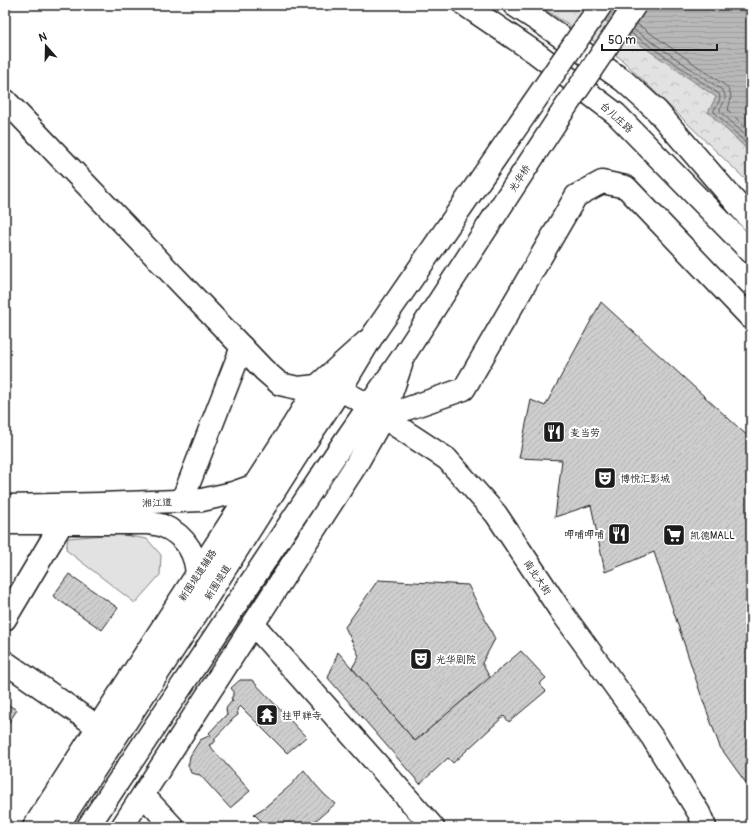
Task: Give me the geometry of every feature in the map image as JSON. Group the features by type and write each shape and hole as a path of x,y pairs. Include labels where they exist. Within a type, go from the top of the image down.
{"main road":[{"name":"台儿庄路","path":"465,5 536,52 616,114 751,252"},
{"path":"514,5 624,81 657,111 751,220"},
{"path":"373,335 601,5"},
{"name":"光华桥","path":"376,411 406,352 564,108 635,5"},
{"name":"南北大街","path":"5,100 264,370 280,384 298,388 317,386 340,390 376,411 447,459 496,514 560,610 652,737 699,813 705,827"},
{"path":"88,827 376,411 464,389 576,196 602,182 626,187 751,318"},
{"name":"新围堤道辅路","path":"34,827 317,386 373,335"},
{"name":"新围堤道","path":"57,827 194,618 340,390 373,335"},
{"path":"182,501 242,347"},
{"path":"122,827 356,465 376,411"},
{"name":"湘江道","path":"5,506 202,500 233,493 252,487 272,478 284,469 297,455"},
{"name":"湘江道","path":"5,523 148,523 163,526 176,533 186,542 192,552 197,574 194,618"},
{"path":"5,619 62,523"},
{"path":"254,624 433,827"},
{"path":"5,662 98,727"},
{"path":"57,827 74,764"},
{"path":"143,795 173,827"}],"green space":[{"path":"538,5 751,5 751,185 620,58"},
{"path":"117,534 147,539 161,555 160,575 135,603 66,550 68,538"}],"water":[{"path":"583,5 751,5 751,153 708,112 716,97"}],"building":[{"name":"凯德MALL","path":"601,302 751,439 751,790 720,747 701,695 654,552 605,572 591,505 555,517 562,460 519,458 531,400 545,406"},
{"path":"69,574 118,608 102,630 53,596"},
{"name":"光华剧院","path":"378,580 468,585 495,639 482,663 490,678 415,741 352,668 359,656 345,627"},
{"path":"521,651 546,678 539,684 546,691 509,722 504,716 453,763 448,758 420,784 328,678 338,652 415,741"},
{"path":"240,680 252,680 306,737 287,753 240,706 237,709 238,715 215,738 215,742 209,745 250,791 230,808 200,775 191,773 188,765 190,756 200,740 211,735 209,733 226,715 227,716 226,708 233,700 231,699 233,691 231,688"},
{"path":"5,703 17,710 5,728"},
{"path":"304,770 324,794 335,804 308,827 267,827 254,814 265,807 291,785"}],"place":[{"name":"麦当劳","path":"554,432"},
{"name":"博悦汇影城","path":"605,478"},
{"name":"呷哺呷哺","path":"619,534"},
{"name":"凯德MALL","path":"674,535"},
{"name":"光华剧院","path":"421,659"},
{"name":"挂甲禅寺","path":"267,715"}]}
